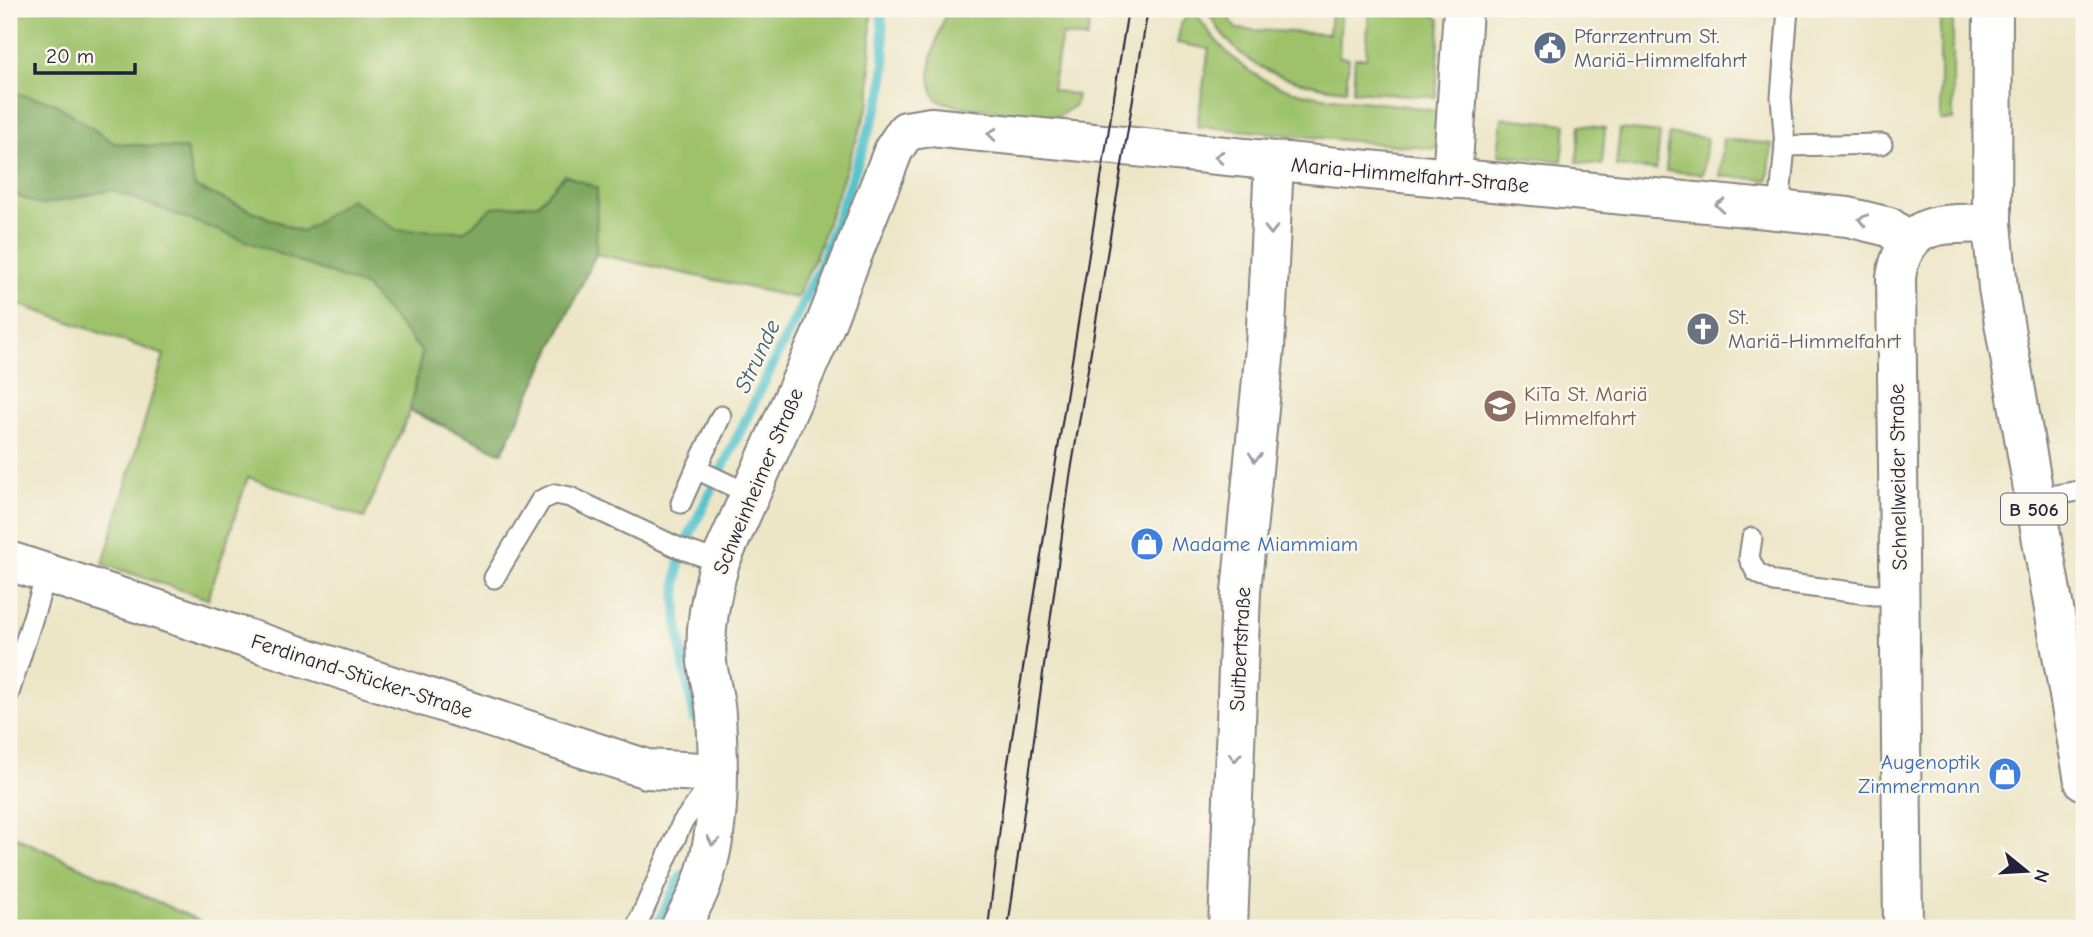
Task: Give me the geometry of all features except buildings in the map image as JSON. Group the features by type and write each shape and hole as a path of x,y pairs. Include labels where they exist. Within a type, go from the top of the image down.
{"street":[{"path":"1452,179 1463,9"},
{"name":"B 506","path":"1993,9 1992,223 1998,288 2032,499 2084,781"},
{"name":"Maria-Himmelfahrt-Straße","path":"906,131 930,127 1779,210 1869,221 1889,228 1908,241"},
{"name":"Schweinheimer Straße","path":"680,928 703,881 715,833 718,773 716,712 707,662 706,629 711,594 697,554 721,480 820,338 894,149 906,131"},
{"name":"Suitbertstraße","path":"1228,928 1241,592 1265,348 1274,162"},
{"path":"1908,241 1928,228 1992,223"},
{"name":"Schnellweider Straße","path":"1903,928 1896,277 1902,250 1908,241"},
{"name":"Ferdinand-Stücker-Straße","path":"9,561 647,769 718,773"}],"lane":[{"path":"1779,210 1785,146 1781,97 1788,9"},
{"path":"1785,146 1882,144"},
{"path":"681,503 721,480 721,416"},
{"path":"2032,499 2084,490"},
{"path":"494,578 541,499 555,494 570,497 697,554"},
{"name":"Schnellweider Straße","path":"1752,538 1749,558 1762,577 1875,595 1899,594"},
{"path":"9,693 47,573"},
{"path":"636,928 682,823 718,773"}],"green space":[{"path":"9,9 871,9 870,101 815,258 797,298 596,254 502,453 410,411 364,518 248,477 208,599 103,564 164,355 9,301"},
{"path":"947,9 1092,9 1087,39 1062,35 1052,90 1077,95 1075,105 1058,117 961,107 937,100 930,78 931,67"},
{"path":"1193,9 1219,44 1246,69 1273,84 1302,93 1440,112 1436,149 1197,126 1209,49 1177,43 1181,24"},
{"path":"1207,9 1224,9 1236,29 1329,34 1331,9 1430,12 1440,20 1436,97 1353,91 1355,58 1366,58 1369,12 1341,11 1339,57 1349,58 1346,90 1303,83 1264,69 1232,46"},
{"path":"1940,9 1953,9 1953,120 1940,120"},
{"path":"9,92 53,102 114,143 186,149 195,187 302,232 350,199 397,230 465,231 493,207 538,204 565,175 597,188 596,254 502,453 410,410 422,352 366,287 112,190 41,205 9,193"},
{"path":"1502,118 1566,124 1562,161 1498,155"},
{"path":"1580,125 1605,128 1602,165 1577,162"},
{"path":"1620,129 1660,133 1656,170 1616,166"},
{"path":"1669,134 1707,138 1703,174 1666,171"},
{"path":"1723,139 1772,144 1768,180 1720,176"},
{"path":"9,834 215,928 9,928"}],"waterway":[{"name":"Strunde","path":"695,719 676,603 680,561 690,534 819,270 882,94 885,63 881,9"},
{"name":"Strunde","path":"656,928 682,875"}],"tram line":[{"path":"988,928 1007,769 1128,9"},
{"path":"1008,928 1070,477 1148,9"}],"place":[{"name":"Pfarrzentrum St. Mariä-Himmelfahrt","path":"1550,48"},
{"name":"St. Mariä-Himmelfahrt","path":"1703,329"},
{"name":"KiTa St. Mariä Himmelfahrt","path":"1500,406"},
{"name":"Madame Miammiam","path":"1147,544"},
{"name":"Augenoptik Zimmermann","path":"2005,774"}]}
